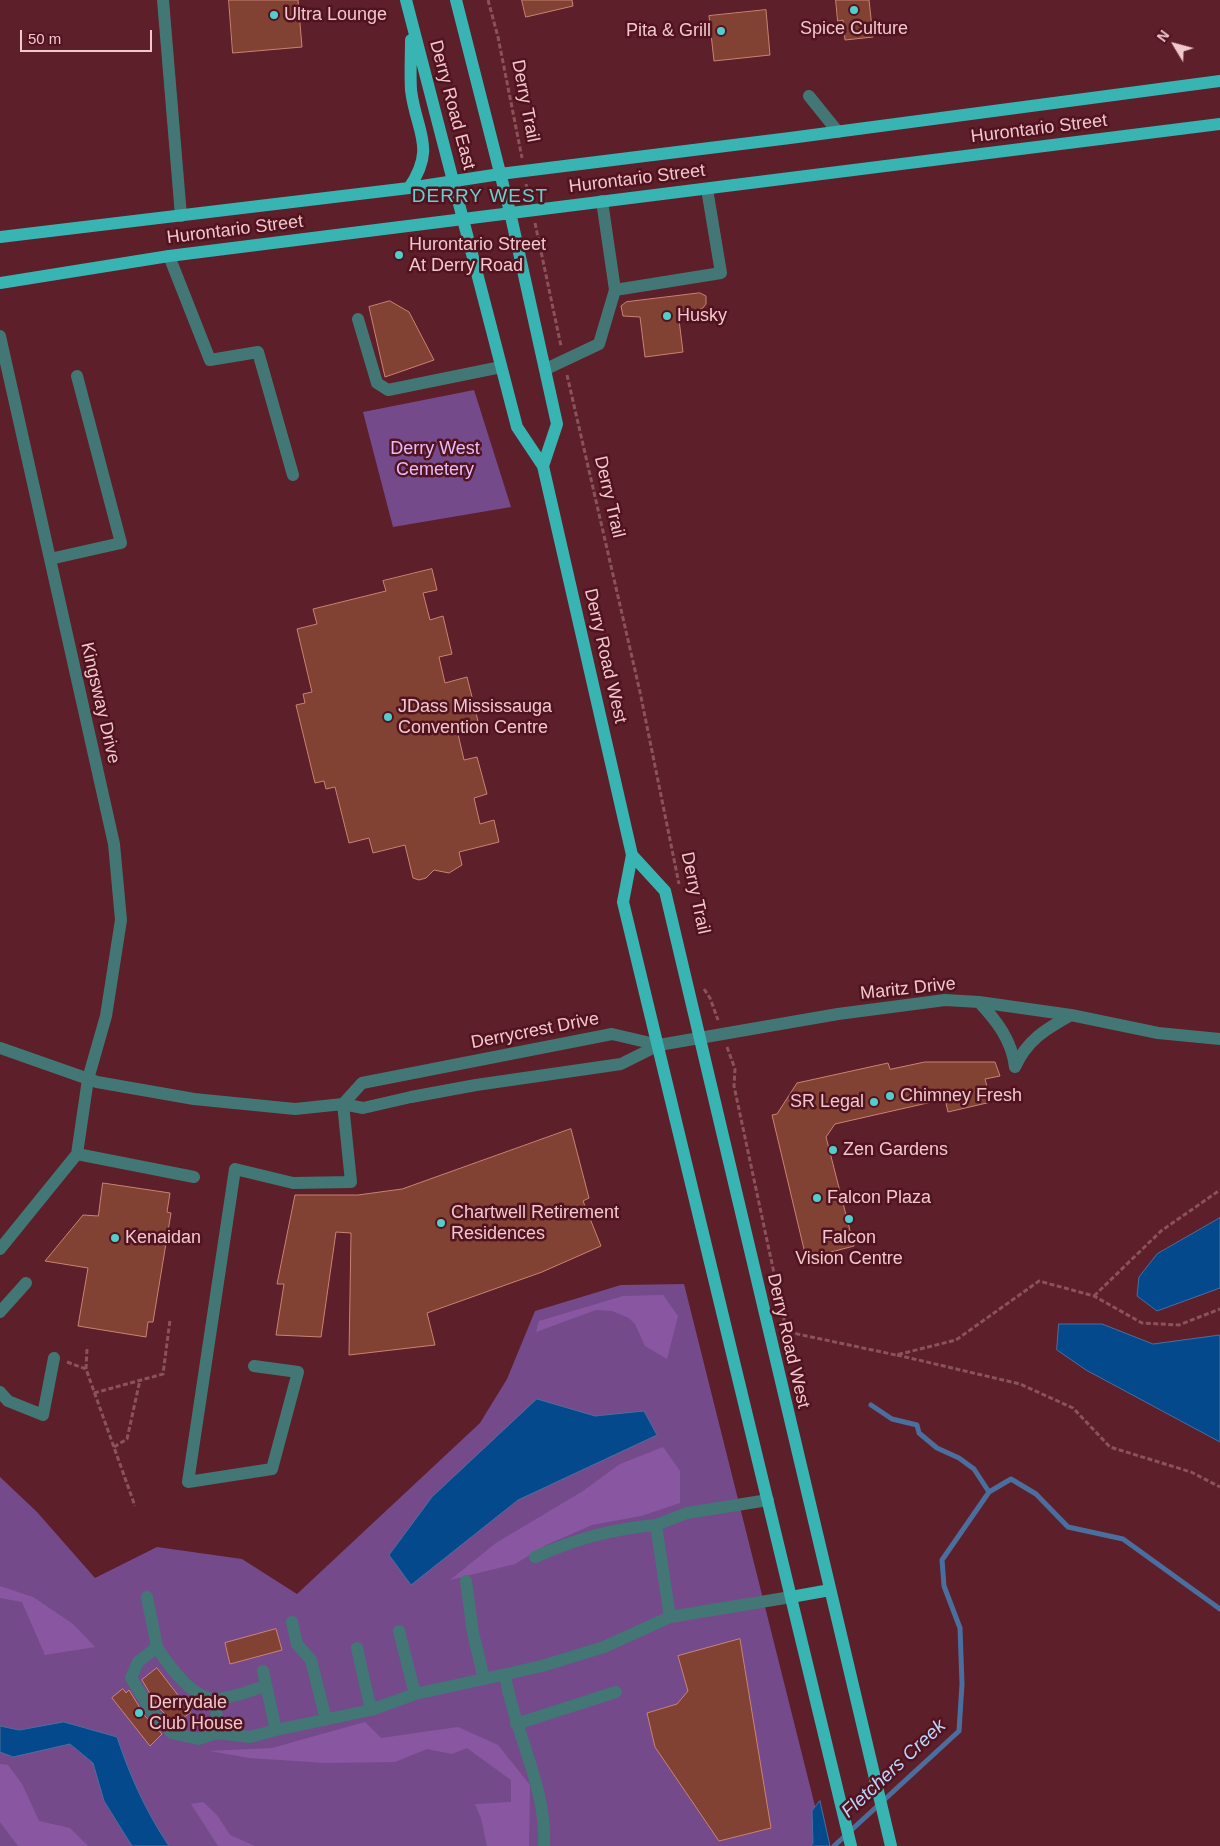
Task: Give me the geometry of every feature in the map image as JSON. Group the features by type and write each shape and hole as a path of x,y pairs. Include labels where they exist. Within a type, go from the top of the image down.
{"main road":[{"name":"Derry Road East","path":"406,0 464,219"},
{"name":"Derry Road East","path":"456,0 500,174"},
{"path":"408,188 418,174 424,147 412,90 411,20"},
{"name":"Hurontario Street","path":"0,237 408,188 500,174 838,132 1220,81"},
{"name":"Hurontario Street","path":"0,283 169,256 1220,124"},
{"path":"500,174 557,424 543,466"},
{"name":"Derry Road West","path":"464,219 517,427 543,466 632,855 623,902 851,1846"},
{"name":"Derry Road West","path":"632,855 665,891 776,1367 891,1846"},
{"path":"791,1597 830,1590"}],"street":[{"path":"163,0 181,216"},
{"path":"809,96 838,132"},
{"path":"615,290 721,273 707,189"},
{"path":"546,370 599,344 615,290 602,201"},
{"path":"169,256 210,360 258,352 293,474"},
{"path":"358,319 377,383 388,390 501,367"},
{"name":"Kingsway Drive","path":"0,336 114,844 121,920 106,1016 88,1079 78,1154"},
{"path":"50,559 121,543 77,376"},
{"name":"Maritz Drive","path":"659,1045 945,1000 978,1002 1071,1016 1158,1033 1220,1039"},
{"path":"978,1002 1003,1031 1014,1052 1015,1067 1026,1046 1038,1034 1071,1016"},
{"name":"Derrycrest Drive","path":"343,1104 362,1083 612,1034 659,1045"},
{"path":"0,1048 88,1079 194,1099 295,1109 343,1104 363,1108 476,1085 621,1064 659,1045"},
{"path":"254,1366 298,1372 272,1469 188,1482 235,1169 293,1183 351,1182 343,1104"},
{"path":"0,1249 78,1154 194,1177"},
{"path":"0,1312 26,1283"},
{"path":"0,1392 8,1401 43,1415 54,1358"},
{"path":"535,1558 571,1541 619,1528 656,1525 686,1513 768,1500"},
{"path":"656,1525 670,1617"},
{"path":"466,1581 473,1633 484,1679"},
{"path":"157,1647 138,1662 131,1678 152,1712 172,1733 198,1739 217,1733 250,1737 371,1710 415,1694 542,1666 604,1646 670,1617 791,1597"},
{"path":"147,1598 157,1647 170,1670 186,1685 216,1699 266,1686"},
{"path":"292,1622 296,1644 311,1660 326,1720"},
{"path":"399,1631 415,1694"},
{"path":"357,1648 371,1710"},
{"path":"263,1671 276,1730"},
{"path":"505,1675 516,1724 535,1781 544,1833 544,1846"},
{"path":"516,1724 616,1692"},
{"path":"216,1699 217,1733"}],"path":[{"name":"Derry Trail","path":"488,0 498,37 564,361 640,692 679,886"},
{"path":"702,986 710,998"},
{"path":"735,1070 734,1086 788,1332 790,1348 776,1367"},
{"path":"1094,1296 1160,1231 1220,1190"},
{"path":"896,1355 956,1340 1039,1281 1094,1296 1142,1323 1179,1325 1220,1309"},
{"path":"94,1393 163,1374 170,1320"},
{"path":"767,1327 1020,1384 1073,1408 1110,1447 1191,1472 1220,1486"},
{"path":"87,1349 86,1369 135,1506"},
{"path":"114,1447 127,1439 140,1380"}],"green space":[{"name":"Derry West Cemetery","path":"474,390 511,507 393,527 363,412"},
{"path":"684,1284 825,1846 0,1846 0,1477 37,1512 95,1578 157,1547 242,1559 297,1594 480,1423 507,1379 535,1311 621,1285"}],"shaded area":[{"path":"663,1295 678,1316 667,1359 645,1346 635,1324 629,1318 612,1311 596,1310 536,1332 539,1321 623,1296"},
{"path":"663,1447 680,1471 680,1503 641,1516 592,1525 546,1545 515,1564 450,1580 496,1543 583,1491 620,1464"},
{"path":"0,1586 33,1597 73,1624 95,1647 45,1655 22,1602 0,1598"},
{"path":"365,1722 381,1738 458,1727 498,1745 530,1785 529,1846 487,1846 481,1818 475,1804 511,1802 511,1780 467,1748 452,1754 427,1749 395,1762 326,1763 249,1758 210,1751 272,1748"},
{"path":"0,1764 8,1765 22,1784 39,1821 70,1828 88,1846 18,1846 0,1822"},
{"path":"203,1802 217,1815 230,1835 255,1846 218,1846 191,1804"}],"water":[{"path":"1220,1218 1220,1288 1157,1311 1137,1296 1139,1277 1157,1254"},
{"path":"1059,1324 1102,1324 1153,1344 1220,1335 1220,1442 1086,1370 1057,1350"},
{"path":"537,1399 595,1416 644,1411 657,1435 518,1500 411,1585 389,1555 432,1497"},
{"path":"64,1722 117,1737 139,1793 169,1846 132,1846 104,1801 93,1763 70,1744 13,1757 0,1752 0,1726 19,1730"},
{"path":"820,1801 830,1846 811,1846 813,1843 812,1811"}],"building":[{"path":"229,0 298,0 302,47 233,53"},
{"path":"522,0 572,0 573,6 526,17"},
{"name":"Spice Culture","path":"836,0 869,0 873,37 845,40 843,20 838,21"},
{"path":"766,10 770,55 714,61 709,16"},
{"path":"700,293 706,296 706,304 702,309 678,312 683,352 645,357 640,317 623,316 621,306 626,302"},
{"path":"390,301 409,312 434,360 385,377 369,307"},
{"name":"JDass Mississauga Convention Centre","path":"432,569 437,590 423,593 430,620 443,616 452,654 439,657 445,683 467,677 480,729 458,734 464,760 477,757 487,794 474,798 480,824 494,820 499,842 459,852 462,865 449,873 434,870 426,878 419,880 413,878 405,845 373,853 369,838 349,843 335,787 326,789 324,781 315,783 296,705 305,703 303,694 312,692 297,629 317,624 313,609 386,591 383,581"},
{"name":"Falcon Plaza","path":"925,1062 995,1062 1000,1076 985,1079 991,1102 948,1112 945,1099 835,1124 826,1137 854,1246 831,1252 833,1260 808,1266 772,1115 777,1114 797,1083 888,1063 890,1069"},
{"name":"Chartwell Retirement Residences","path":"571,1129 589,1198 583,1201 601,1246 542,1272 427,1313 435,1345 349,1355 351,1233 336,1232 321,1337 276,1335 284,1284 277,1284 295,1195 358,1195 402,1189"},
{"name":"Kenaidan","path":"103,1183 170,1193 167,1212 171,1213 153,1322 148,1322 146,1337 78,1326 88,1268 45,1261 83,1215 98,1216"},
{"path":"276,1629 282,1650 230,1664 225,1643"},
{"path":"740,1639 771,1828 719,1841 655,1747 647,1713 677,1704 688,1691 678,1656"},
{"path":"157,1668 191,1712 175,1724 158,1707 142,1680"},
{"path":"123,1689 126,1693 129,1690 145,1716 162,1734 150,1746 112,1698"}],"waterway":[{"path":"871,1405 892,1419 917,1425 919,1433 937,1448 959,1458 974,1469 989,1492"},
{"name":"Fletchers Creek","path":"834,1846 959,1731 962,1684 960,1628 944,1586 942,1560 989,1492 1011,1479 1036,1494 1068,1527 1123,1539 1220,1609"}],"place":[{"name":"Spice Culture","path":"854,10"},
{"name":"Ultra Lounge","path":"274,15"},
{"name":"Pita & Grill","path":"721,31"},
{"name":"Hurontario Street At Derry Road","path":"399,255"},
{"name":"Husky","path":"667,316"},
{"name":"JDass Mississauga Convention Centre","path":"388,717"},
{"name":"Chimney Fresh","path":"890,1096"},
{"name":"SR Legal","path":"874,1102"},
{"name":"Zen Gardens","path":"833,1150"},
{"name":"Falcon Plaza","path":"817,1198"},
{"name":"Falcon Vision Centre","path":"849,1219"},
{"name":"Chartwell Retirement Residences","path":"441,1223"},
{"name":"Kenaidan","path":"115,1238"},
{"name":"Derrydale Club House","path":"139,1713"}],"district":[{"name":"DERRY WEST","path":"480,197"}]}
